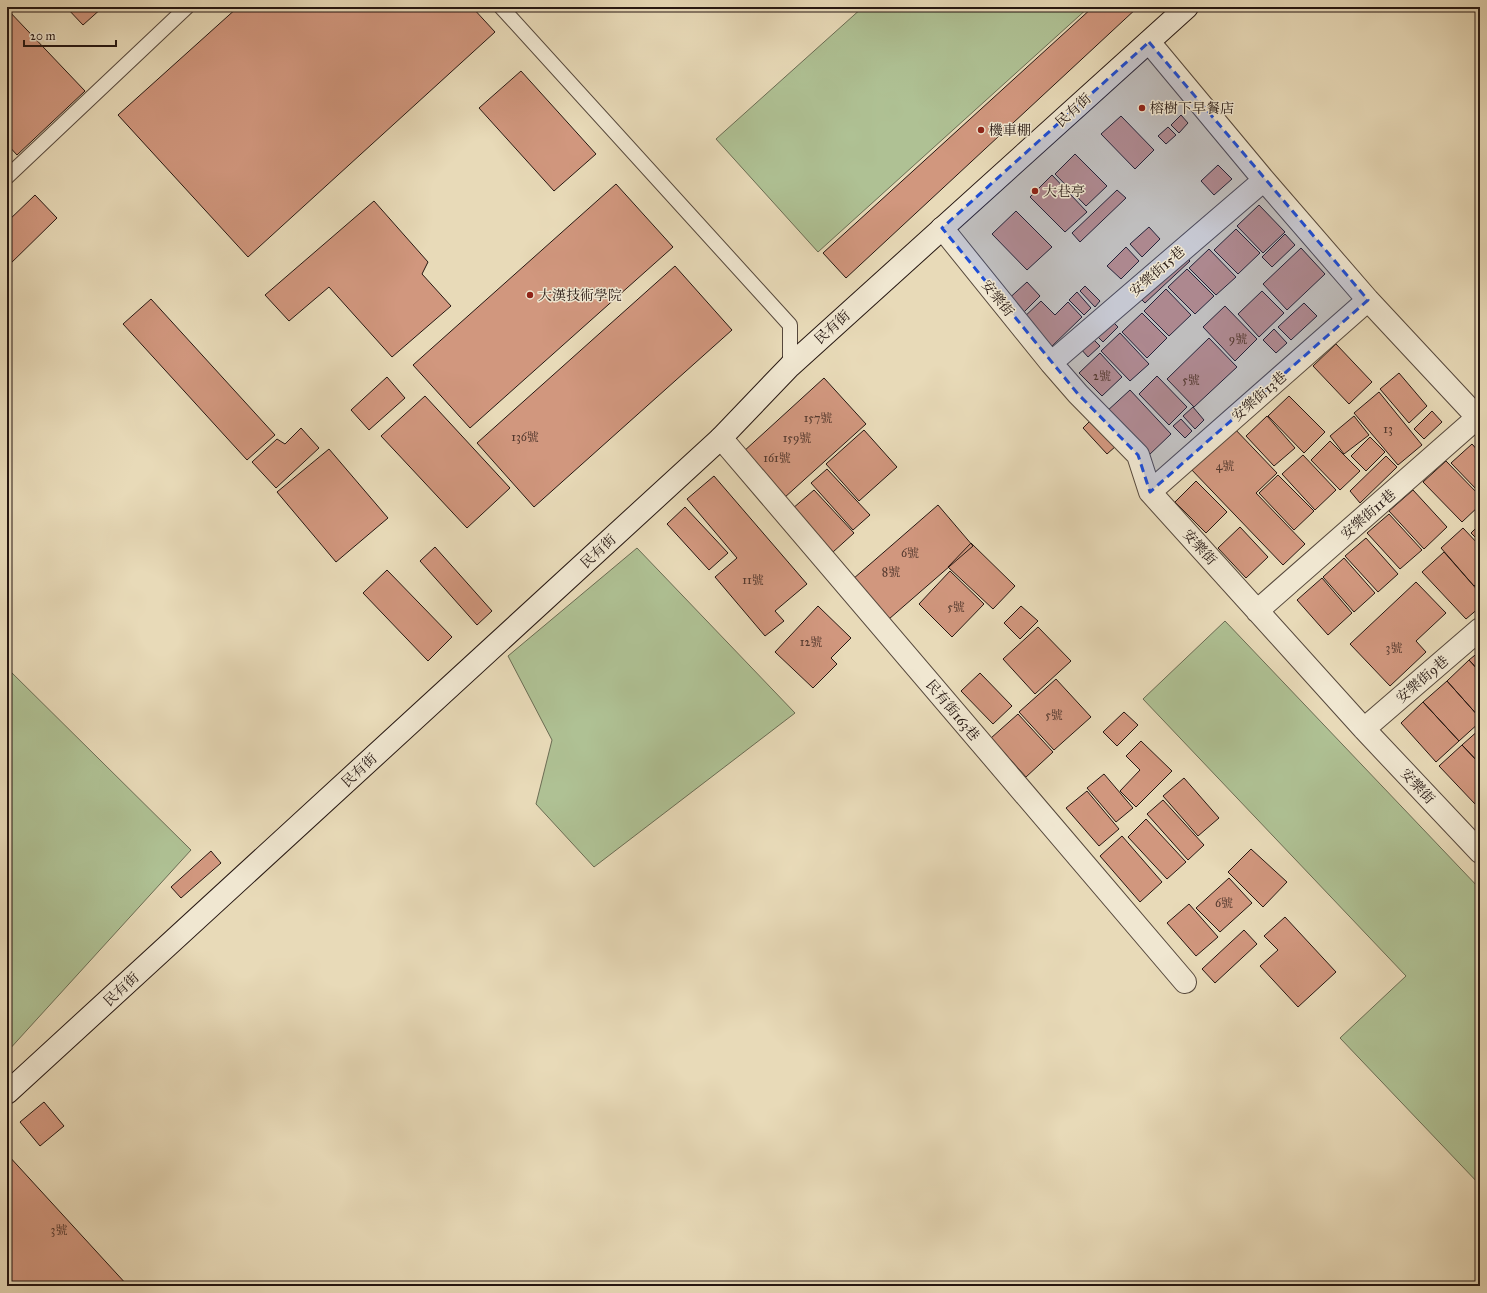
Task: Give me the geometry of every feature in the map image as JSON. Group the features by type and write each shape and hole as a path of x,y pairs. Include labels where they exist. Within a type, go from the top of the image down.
{"street":[{"name":"民有街","path":"7,1093 721,438 790,366 1187,7"},
{"path":"1149,42 1264,180 1368,300 1479,419"},
{"name":"安樂街15巷","path":"1051,363 1264,180"},
{"name":"安樂街","path":"942,228 1051,363 1078,394 1138,455 1150,492 1364,729 1479,848"},
{"name":"安樂街13巷","path":"1150,492 1368,300"},
{"name":"安樂街11巷","path":"1257,611 1479,419"},
{"name":"民有街163巷","path":"721,438 1185,982"},
{"name":"安樂街9巷","path":"1364,729 1480,629"}],"lane":[{"path":"7,177 187,7"},
{"path":"501,7 790,325 790,366"}],"highlighted area":[{"path":"1149,42 1368,300 1150,492 1138,455 1078,394 942,228"}],"green space":[{"path":"863,7 1089,7 818,252 716,139"},
{"path":"637,548 795,713 594,867 536,804 552,740 508,656"},
{"path":"1225,621 1480,889 1480,1185 1340,1038 1406,976 1143,699"},
{"path":"7,668 191,850 7,1052"}],"building":[{"path":"66,7 103,7 83,25"},
{"path":"238,7 472,7 495,32 248,257 118,115"},
{"name":"機車棚","path":"1093,7 1138,7 846,278 823,253"},
{"path":"7,9 85,91 17,155 7,144"},
{"path":"521,71 596,154 554,191 479,108"},
{"path":"1181,115 1188,123 1179,133 1171,125"},
{"path":"1121,116 1154,150 1135,169 1101,134"},
{"path":"1168,127 1176,135 1166,144 1158,136"},
{"path":"1075,154 1107,186 1086,206 1055,174"},
{"path":"1218,165 1232,179 1214,195 1201,181"},
{"path":"1052,175 1087,212 1065,232 1030,197"},
{"path":"616,184 673,247 470,428 413,365"},
{"path":"1117,190 1126,198 1080,242 1072,233"},
{"path":"35,195 57,218 7,267 7,222"},
{"path":"374,201 428,262 422,274 451,306 392,357 329,287 289,321 265,295"},
{"path":"1259,205 1285,232 1263,253 1237,226"},
{"path":"1016,211 1052,247 1027,270 992,234"},
{"path":"1149,227 1160,239 1142,257 1130,244"},
{"path":"1236,229 1260,253 1238,274 1214,250"},
{"path":"1285,234 1295,245 1272,267 1262,257"},
{"path":"1126,247 1139,261 1121,279 1107,266"},
{"path":"1301,248 1325,274 1287,310 1263,284"},
{"path":"1209,249 1236,277 1216,295 1189,268"},
{"path":"1181,252 1190,261 1145,303 1137,295"},
{"path":"675,266 732,330 534,507 477,443"},
{"path":"1187,269 1214,296 1195,314 1168,287"},
{"path":"1027,282 1040,296 1019,317 1005,302"},
{"path":"1085,286 1100,301 1095,307 1080,291"},
{"path":"1166,289 1191,315 1169,336 1144,311"},
{"path":"1262,291 1284,313 1259,337 1238,314"},
{"path":"1077,292 1091,308 1084,315 1069,300"},
{"path":"151,299 275,435 247,460 123,324"},
{"path":"1041,301 1055,315 1068,302 1082,317 1049,349 1021,320"},
{"path":"1304,303 1317,316 1291,340 1278,327"},
{"path":"1225,306 1257,339 1235,361 1203,327"},
{"path":"1142,313 1167,338 1147,358 1122,332"},
{"path":"1110,319 1118,327 1103,342 1095,334"},
{"path":"1274,329 1287,343 1276,353 1263,340"},
{"path":"1120,333 1149,364 1130,381 1101,351"},
{"path":"1091,337 1100,346 1088,357 1080,348"},
{"path":"1209,338 1237,367 1194,407 1167,379"},
{"path":"1336,344 1372,382 1349,404 1313,366"},
{"path":"1100,353 1122,377 1102,396 1079,373"},
{"path":"1399,373 1427,406 1409,423 1380,389"},
{"path":"1157,376 1187,407 1169,425 1139,394"},
{"path":"387,377 405,398 369,430 351,410"},
{"path":"824,378 866,424 784,498 743,452"},
{"path":"1130,390 1171,434 1148,456 1106,412"},
{"path":"1379,392 1422,445 1398,465 1354,413"},
{"path":"425,396 510,488 467,528 381,436"},
{"path":"1289,396 1325,432 1304,453 1268,416"},
{"path":"1193,407 1204,420 1195,429 1183,416"},
{"path":"1432,411 1442,422 1424,439 1414,429"},
{"path":"1267,416 1295,448 1274,466 1246,436"},
{"path":"1354,416 1369,435 1344,454 1330,436"},
{"path":"1181,419 1192,431 1185,438 1173,426"},
{"path":"1091,420 1116,446 1107,454 1083,428"},
{"path":"1232,426 1277,473 1256,493 1305,544 1283,565 1189,467"},
{"path":"301,428 319,448 276,488 252,462 277,439 285,444"},
{"path":"864,430 897,467 859,501 826,464"},
{"path":"1370,437 1385,452 1366,471 1351,456"},
{"path":"1330,441 1360,471 1340,490 1311,460"},
{"path":"1472,444 1480,453 1480,487 1477,490 1451,463"},
{"path":"329,449 388,518 336,562 277,492"},
{"path":"1303,455 1336,490 1315,510 1282,474"},
{"path":"1386,456 1397,467 1360,503 1350,491"},
{"path":"1446,461 1480,496 1480,505 1462,522 1423,482"},
{"path":"827,469 870,515 853,530 811,483"},
{"path":"1278,475 1314,511 1294,530 1259,493"},
{"path":"714,476 807,584 775,611 784,621 765,636 715,577 737,558 687,499"},
{"path":"1196,481 1227,512 1206,533 1175,502"},
{"path":"814,490 854,533 833,552 792,509"},
{"path":"1413,490 1447,527 1424,549 1389,511"},
{"path":"938,505 973,546 889,619 853,579"},
{"path":"685,507 728,553 709,570 667,524"},
{"path":"1389,514 1422,550 1400,569 1367,533"},
{"path":"1480,524 1480,542 1471,533"},
{"path":"1240,527 1268,557 1246,578 1218,548"},
{"path":"1463,528 1480,546 1480,580 1474,586 1441,548"},
{"path":"1366,538 1398,574 1378,592 1345,556"},
{"path":"971,543 1015,586 993,609 948,567"},
{"path":"435,547 492,611 477,625 420,561"},
{"path":"1444,552 1480,593 1480,607 1466,619 1422,572"},
{"path":"1344,558 1375,593 1354,612 1323,577"},
{"path":"387,570 452,637 428,661 363,593"},
{"path":"950,571 984,604 952,637 919,604"},
{"path":"1322,578 1352,613 1328,635 1297,600"},
{"path":"1416,582 1446,613 1416,641 1426,652 1390,686 1350,644"},
{"path":"818,606 851,638 831,658 837,664 813,688 775,652"},
{"path":"1021,606 1038,621 1020,639 1004,623"},
{"path":"1038,627 1071,661 1035,694 1003,659"},
{"path":"1480,651 1480,672 1469,660"},
{"path":"1469,660 1480,672 1480,718 1447,681"},
{"path":"980,673 1012,706 993,724 961,691"},
{"path":"1056,679 1091,717 1054,750 1019,712"},
{"path":"1447,681 1480,718 1480,722 1459,741 1423,702"},
{"path":"1423,702 1459,741 1436,762 1401,723"},
{"path":"1124,712 1138,725 1117,746 1103,732"},
{"path":"1018,714 1053,752 1026,777 991,738"},
{"path":"1480,729 1480,764 1462,745"},
{"path":"1141,741 1172,771 1136,807 1120,791 1140,770 1126,756"},
{"path":"1462,745 1480,764 1480,800 1475,804 1439,766"},
{"path":"1104,774 1133,808 1116,822 1087,788"},
{"path":"1184,778 1219,818 1198,836 1163,796"},
{"path":"1087,791 1119,829 1099,846 1066,808"},
{"path":"1163,800 1204,845 1188,860 1147,814"},
{"path":"1146,819 1186,862 1167,879 1128,837"},
{"path":"1122,836 1162,882 1140,902 1100,856"},
{"path":"1251,849 1287,882 1263,907 1228,872"},
{"path":"211,851 221,863 181,898 171,887"},
{"path":"1229,878 1252,903 1220,932 1196,908"},
{"path":"1189,904 1218,937 1196,956 1167,923"},
{"path":"1285,917 1336,972 1298,1007 1260,966 1278,950 1264,936"},
{"path":"1244,930 1257,944 1215,983 1202,969"},
{"path":"44,1102 64,1126 40,1146 20,1122"},
{"path":"7,1154 128,1286 7,1286"}],"place":[{"name":"榕樹下早餐店","path":"1142,108"},
{"name":"機車棚","path":"981,130"},
{"name":"大巷亭","path":"1035,191"},
{"name":"大漢技術學院","path":"530,295"}]}
